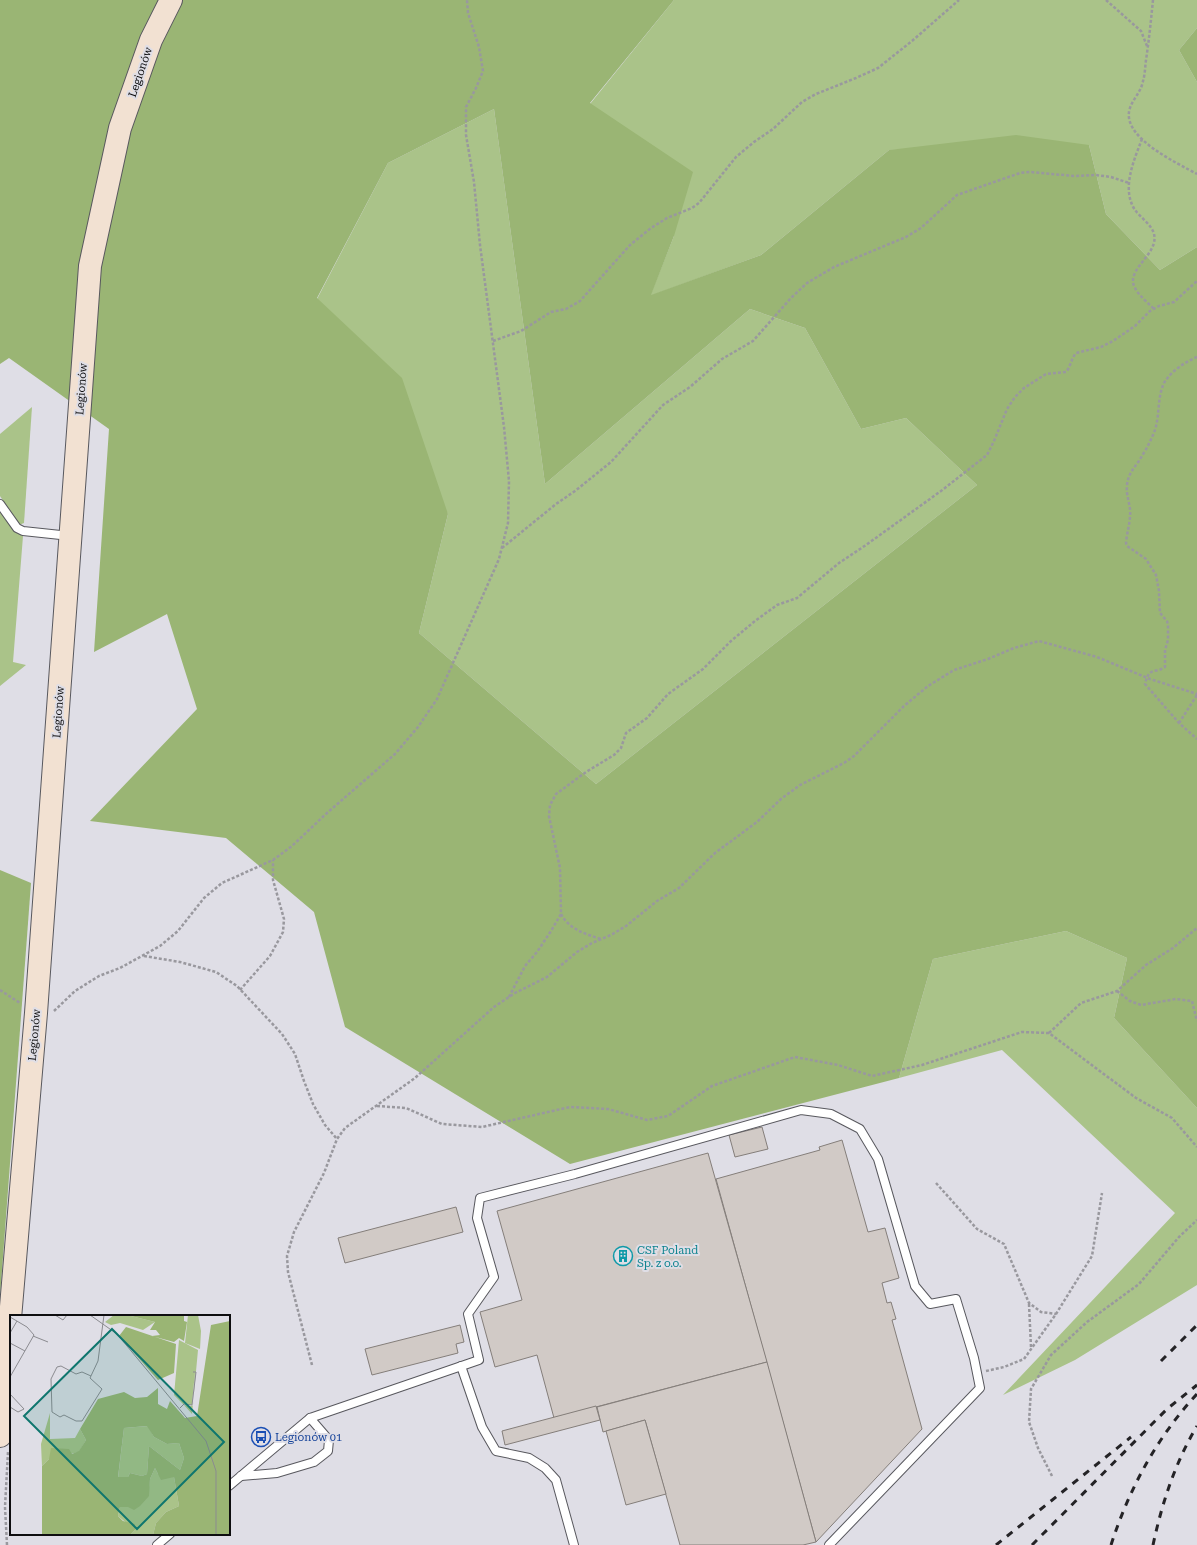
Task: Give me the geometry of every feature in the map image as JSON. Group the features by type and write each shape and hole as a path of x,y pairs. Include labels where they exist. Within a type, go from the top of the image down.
{"street":[{"name":"Legionów","path":"13,1315 90,266 120,128 151,40 171,0"},
{"name":"Legionów","path":"4,1442 10,1362"}],"lane":[{"path":"0,504 17,528 23,531 71,536"},
{"path":"230,1485 310,1418 479,1360 468,1314 494,1277 477,1218 480,1198 575,1174 801,1110 831,1114 860,1129 878,1159 915,1286 930,1304 956,1299 980,1388 829,1545"},
{"path":"461,1366 482,1427 496,1451 529,1458 545,1468 556,1480 574,1545"},
{"path":"242,1476 284,1471 314,1462 328,1451 329,1440 310,1418"},
{"path":"157,1545 169,1535"}],"path":[{"path":"36,1013 54,1011 75,991 99,976 144,956 160,946 178,930 204,898 222,883 273,860 292,846 327,813 395,754 418,727 437,699 496,566 508,523 509,480 480,245 474,182 466,135 466,107 476,88 482,71 479,47 468,13 467,0"},
{"path":"493,341 521,331 551,312 566,309 580,302 630,245 651,228 667,218 692,208 698,203 736,157 773,129 802,102 816,94 878,68 959,0"},
{"path":"1106,0 1141,31 1148,47"},
{"path":"1154,0 1143,82 1140,91 1131,104 1129,120 1132,128 1153,148 1197,174"},
{"path":"1142,139 1128,183 1134,208 1154,233 1154,246 1137,268 1133,277 1133,284 1139,294 1154,309"},
{"path":"502,548 611,462 663,405 690,387 722,359 753,341 807,283 834,267 890,245 916,231 957,195 1020,173 1030,172 1074,176 1096,175 1111,177 1128,183"},
{"path":"601,940 569,926 564,921 561,914 560,868 549,816 550,805 556,794 586,772 614,755 621,748 626,734 647,718 668,694 703,669 730,641 755,621 778,605 797,598 839,563 935,495 987,455 1007,409 1015,397 1024,388 1046,374 1066,372 1070,367 1072,358 1076,353 1101,347 1113,342 1123,336 1154,309 1174,302 1197,281"},
{"path":"1197,357 1186,362 1164,383 1158,405 1158,416 1153,436 1139,461 1132,468 1126,485 1130,519 1126,543 1131,549 1146,559 1156,575 1159,591 1160,613 1167,621 1168,625 1168,640 1165,650 1165,667 1161,670 1155,670 1146,678 1145,684 1179,723 1197,739"},
{"path":"312,1365 288,1272 287,1256 294,1232 324,1173 336,1139 345,1128 415,1078 494,1007 508,997 547,977 577,952 626,926 657,901 679,888 715,853 757,822 781,799 800,785 844,763 854,756 914,698 928,686 954,670 988,659 1014,648 1038,641 1097,657 1146,678 1197,694 1179,723"},
{"path":"240,990 270,956 282,932 284,919 273,880 273,860"},
{"path":"508,997 525,966 541,947 561,914"},
{"path":"1049,1033 1081,1003 1117,991 1146,965 1173,948 1197,928"},
{"path":"144,956 180,962 216,972 240,990 282,1034 295,1054 313,1104 325,1125 336,1139"},
{"path":"1117,991 1130,1001 1141,1006 1176,999 1192,1001 1197,1021"},
{"path":"376,1106 406,1108 442,1124 482,1127 570,1107 608,1109 647,1120 668,1116 712,1086 795,1057 838,1065 872,1076 922,1065 1022,1032 1049,1033 1136,1098 1172,1118 1197,1147"},
{"path":"936,1183 977,1229 1004,1244 1029,1303 1032,1348"},
{"path":"977,1373 1004,1367 1024,1359 1056,1314 1092,1256 1102,1193"},
{"path":"1052,1476 1038,1448 1029,1422 1031,1389 1051,1355 1087,1322 1138,1284 1179,1237 1197,1220"},
{"path":"1029,1303 1041,1312 1056,1314"},
{"path":"4,1442 7,1545"}],"green space":[{"path":"0,0 674,0 590,103 693,172 674,236 651,295 761,255 889,150 1016,135 1089,145 1106,214 1160,270 1197,247 1197,1108 1114,1018 1127,958 1066,931 933,959 899,1078 570,1164 345,1027 314,912 226,838 90,821 197,709 167,614 94,652 109,429 9,358 0,364","holes":["494,109 545,484 750,309 805,328 861,429 906,418 977,485 596,784 419,633 448,514 402,378 317,298 388,163"]},
{"path":"674,0 1197,0 1197,28 1179,50 1197,82 1197,247 1160,270 1106,214 1089,145 889,150 761,255 650,296 674,236 590,104"},
{"path":"1197,28 1197,82 1179,50"},
{"path":"494,109 545,484 750,309 805,328 861,429 906,418 977,485 596,784 419,633 448,514 317,299 388,163"},
{"path":"32,407 24,523 19,525 0,496 0,434"},
{"path":"0,511 14,531 23,536 13,662 26,665 0,686"},
{"path":"0,870 31,883 0,1297"},
{"path":"1066,931 1127,958 1114,1018 1197,1108 1197,1285 1075,1360 1003,1395 1175,1213 1002,1050 899,1078 933,959"}],"building":[{"path":"762,1127 768,1149 735,1157 729,1135"},
{"path":"842,1140 868,1232 885,1228 899,1278 882,1283 887,1303 891,1302 896,1319 892,1320 922,1429 816,1542 716,1179 820,1150 819,1147"},
{"name":"CSF Poland Sp. z o.o.","path":"708,1153 767,1362 554,1418 537,1355 495,1367 480,1312 522,1300 497,1211"},
{"path":"456,1207 463,1232 345,1263 338,1238"},
{"path":"460,1325 464,1342 456,1344 458,1353 372,1375 365,1349"},
{"path":"767,1362 816,1542 803,1545 680,1545 645,1420 603,1432 597,1407"},
{"path":"596,1406 600,1420 505,1445 502,1431"},
{"path":"645,1420 666,1494 626,1505 606,1431"}],"railway":[{"path":"1161,1361 1197,1325"},
{"path":"1032,1545 1167,1409 1197,1385"},
{"path":"1111,1545 1126,1504 1146,1465 1169,1428 1197,1394"},
{"path":"1153,1545 1170,1484 1182,1454 1197,1426"},
{"path":"996,1545 1131,1437"}],"place":[{"name":"CSF Poland Sp. z o.o.","path":"623,1256"},
{"name":"Legionów 01","path":"261,1437"}]}
